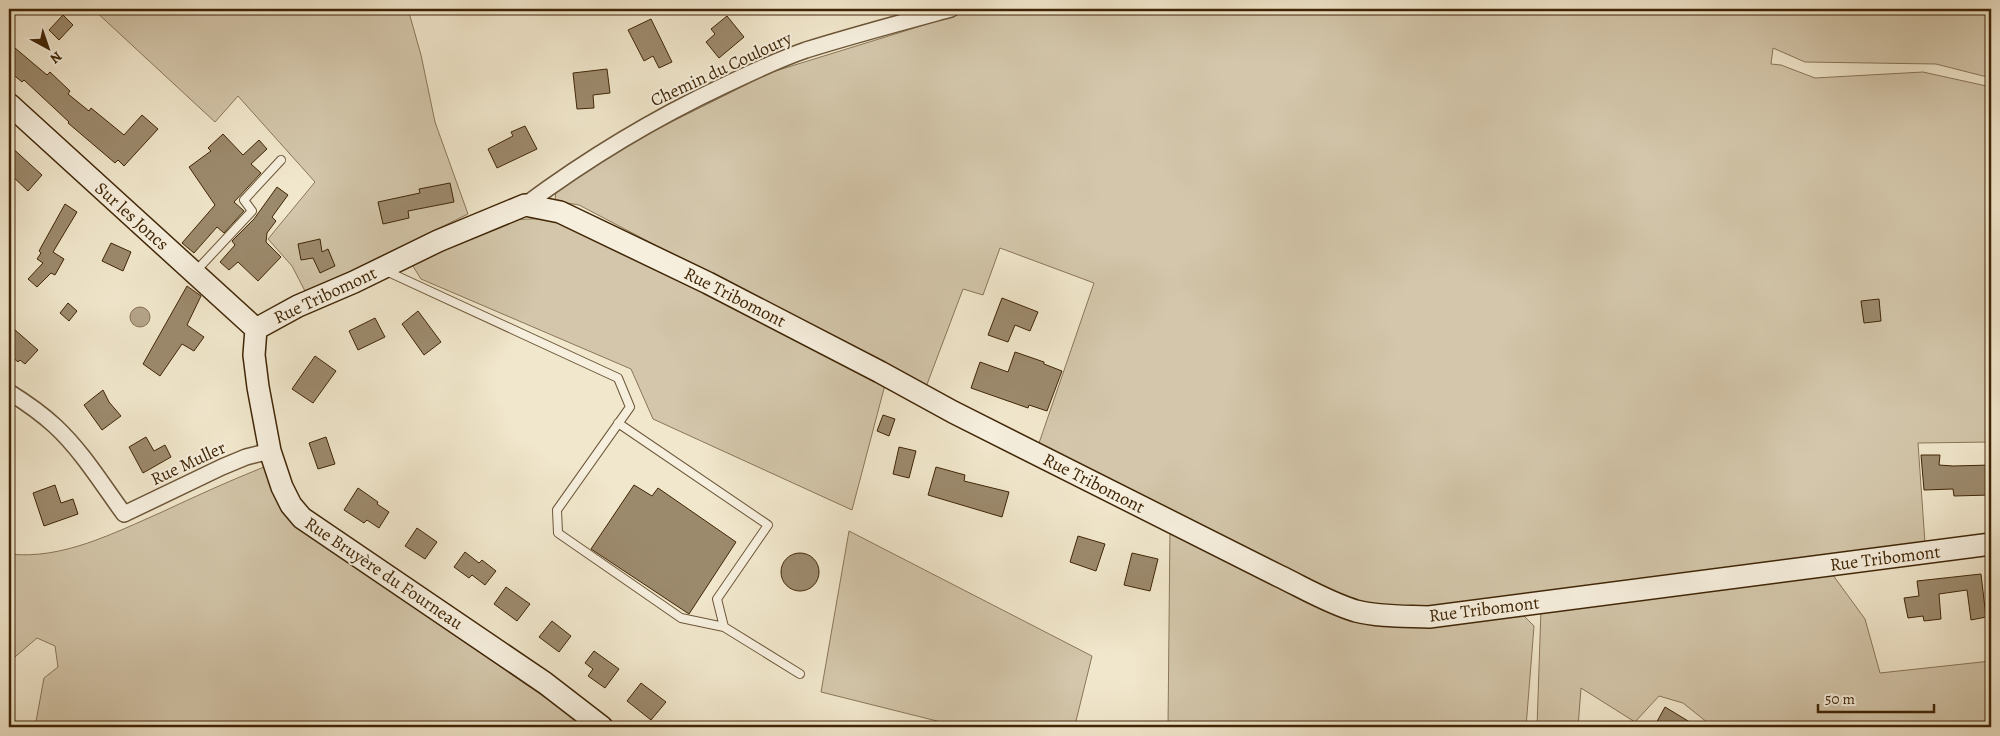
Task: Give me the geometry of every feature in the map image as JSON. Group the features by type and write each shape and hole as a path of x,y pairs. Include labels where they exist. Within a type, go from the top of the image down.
{"street":[{"name":"Chemin du Couloury","path":"526,205 566,175 621,140 678,107 755,70 805,50 952,9"},
{"name":"Sur les Joncs","path":"9,104 256,329"},
{"name":"Rue Tribomont","path":"256,329 298,306 438,241 526,205 560,212 708,283 953,412 1279,576 1357,611 1429,617 1991,544"},
{"name":"Rue Bruyère du Fourneau","path":"256,329 254,355 270,451 282,487 291,505 302,518 545,683 602,727"},
{"name":"Rue Muller","path":"9,392 57,427 70,441 124,514 222,467 246,457 270,451"}],"lane":[{"path":"194,272 252,211 244,200 280,160"},
{"path":"381,269 618,378 630,407 556,510 558,533 681,618 724,627 800,674"},
{"path":"618,423 768,525 717,599 724,627"}],"shaded area":[{"path":"93,9 408,9 421,55 435,122 468,214 306,293 292,266 268,239 315,182 238,96 215,122"},
{"path":"976,9 1991,9 1991,78 1936,64 1805,62 1773,48 1771,64 1781,65 1815,78 1923,72 1991,87 1991,442 1918,443 1925,543 1819,556 1865,619 1880,673 1991,661 1991,727 1713,727 1683,703 1659,696 1635,722 1581,688 1578,727 1537,727 1541,609 1419,612 1345,598 1038,446 1094,283 1000,248 983,295 963,289 926,387 579,205 555,201 556,189 651,132 772,72"},
{"path":"557,218 886,381 852,510 653,419 631,369 421,279 411,263 504,220"},
{"path":"140,307 147,310 150,317 147,324 140,327 133,324 130,317 133,310"},
{"path":"264,467 282,506 310,536 588,727 35,727 44,678 58,667 55,646 37,638 9,662 9,554 49,553 87,543"},
{"path":"1170,527 1334,614 1522,614 1534,626 1526,727 1168,727"},
{"path":"849,531 1092,656 1076,721 1089,727 961,727 821,692"}],"building":[{"path":"63,15 73,25 59,40 49,30"},
{"path":"727,16 744,37 719,58 706,42 715,34 711,29"},
{"path":"651,19 672,62 659,68 653,56 644,61 628,30"},
{"path":"15,48 47,75 50,72 70,91 68,94 89,111 91,108 124,135 142,115 158,129 124,166 118,160 115,163 68,123 24,80 22,82 9,71 9,55"},
{"path":"607,69 610,93 593,95 594,108 577,109 573,73"},
{"path":"525,126 537,149 497,168 488,149 513,136 511,132"},
{"path":"223,134 243,155 259,140 267,149 251,164 261,173 234,202 244,211 224,233 217,227 194,253 182,243 215,205 189,167 211,151 208,148"},
{"path":"9,145 42,175 28,191 9,173"},
{"path":"450,183 454,202 408,211 409,218 383,224 378,202 420,193 419,189"},
{"path":"277,187 288,195 272,217 276,221 267,233 266,242 281,257 258,281 238,262 229,270 220,262 235,245 232,241 254,219"},
{"path":"65,204 77,212 53,252 64,259 55,275 51,273 37,287 28,279 43,263 37,259 41,253 39,251"},
{"path":"320,239 322,252 328,249 335,266 320,273 313,258 301,260 298,244"},
{"path":"111,243 131,252 123,271 102,261"},
{"path":"187,286 201,296 187,325 204,337 194,351 182,344 160,376 143,364"},
{"path":"1002,298 1038,312 1030,331 1015,325 1008,342 988,335"},
{"path":"1879,299 1881,321 1864,323 1861,301"},
{"path":"68,303 77,311 69,321 60,313"},
{"path":"418,311 441,342 424,355 402,324"},
{"path":"375,318 385,337 358,350 349,331"},
{"path":"14,329 38,350 25,364 20,360 18,362 9,354 9,336"},
{"path":"1015,352 1044,362 1044,364 1062,371 1047,411 1029,405 1028,408 971,388 980,362 1008,372"},
{"path":"315,356 336,371 313,403 292,389"},
{"path":"103,390 109,402 121,416 102,430 84,405"},
{"path":"883,415 895,419 889,436 877,431"},
{"path":"146,437 154,451 165,445 171,457 143,473 129,447"},
{"path":"326,437 335,464 318,469 309,443"},
{"path":"899,447 916,451 909,478 893,474"},
{"path":"1921,455 1940,455 1939,465 1991,465 1991,495 1954,496 1953,489 1924,490"},
{"path":"936,467 965,475 964,481 1009,492 1002,517 928,495"},
{"path":"55,485 61,503 73,499 78,514 44,526 33,493"},
{"path":"634,485 652,496 658,488 736,542 689,614 591,549"},
{"path":"358,488 389,512 379,528 367,520 364,523 344,510"},
{"path":"417,528 437,542 425,559 405,546"},
{"path":"1078,536 1105,544 1096,571 1070,562"},
{"path":"465,552 479,563 482,560 496,571 485,585 472,575 469,578 454,567"},
{"path":"800,553 814,558 819,572 814,586 800,591 786,586 781,572 786,558"},
{"path":"1132,553 1158,559 1150,591 1124,585"},
{"path":"1981,574 1986,617 1971,620 1967,590 1939,594 1941,619 1924,621 1923,616 1908,618 1904,598 1919,596 1917,581"},
{"path":"506,587 530,604 517,621 494,604"},
{"path":"552,621 571,636 559,652 539,637"},
{"path":"594,651 619,669 605,688 588,676 593,669 585,663"},
{"path":"641,683 666,702 651,720 627,701"},
{"path":"1665,707 1698,727 1654,727"}]}
